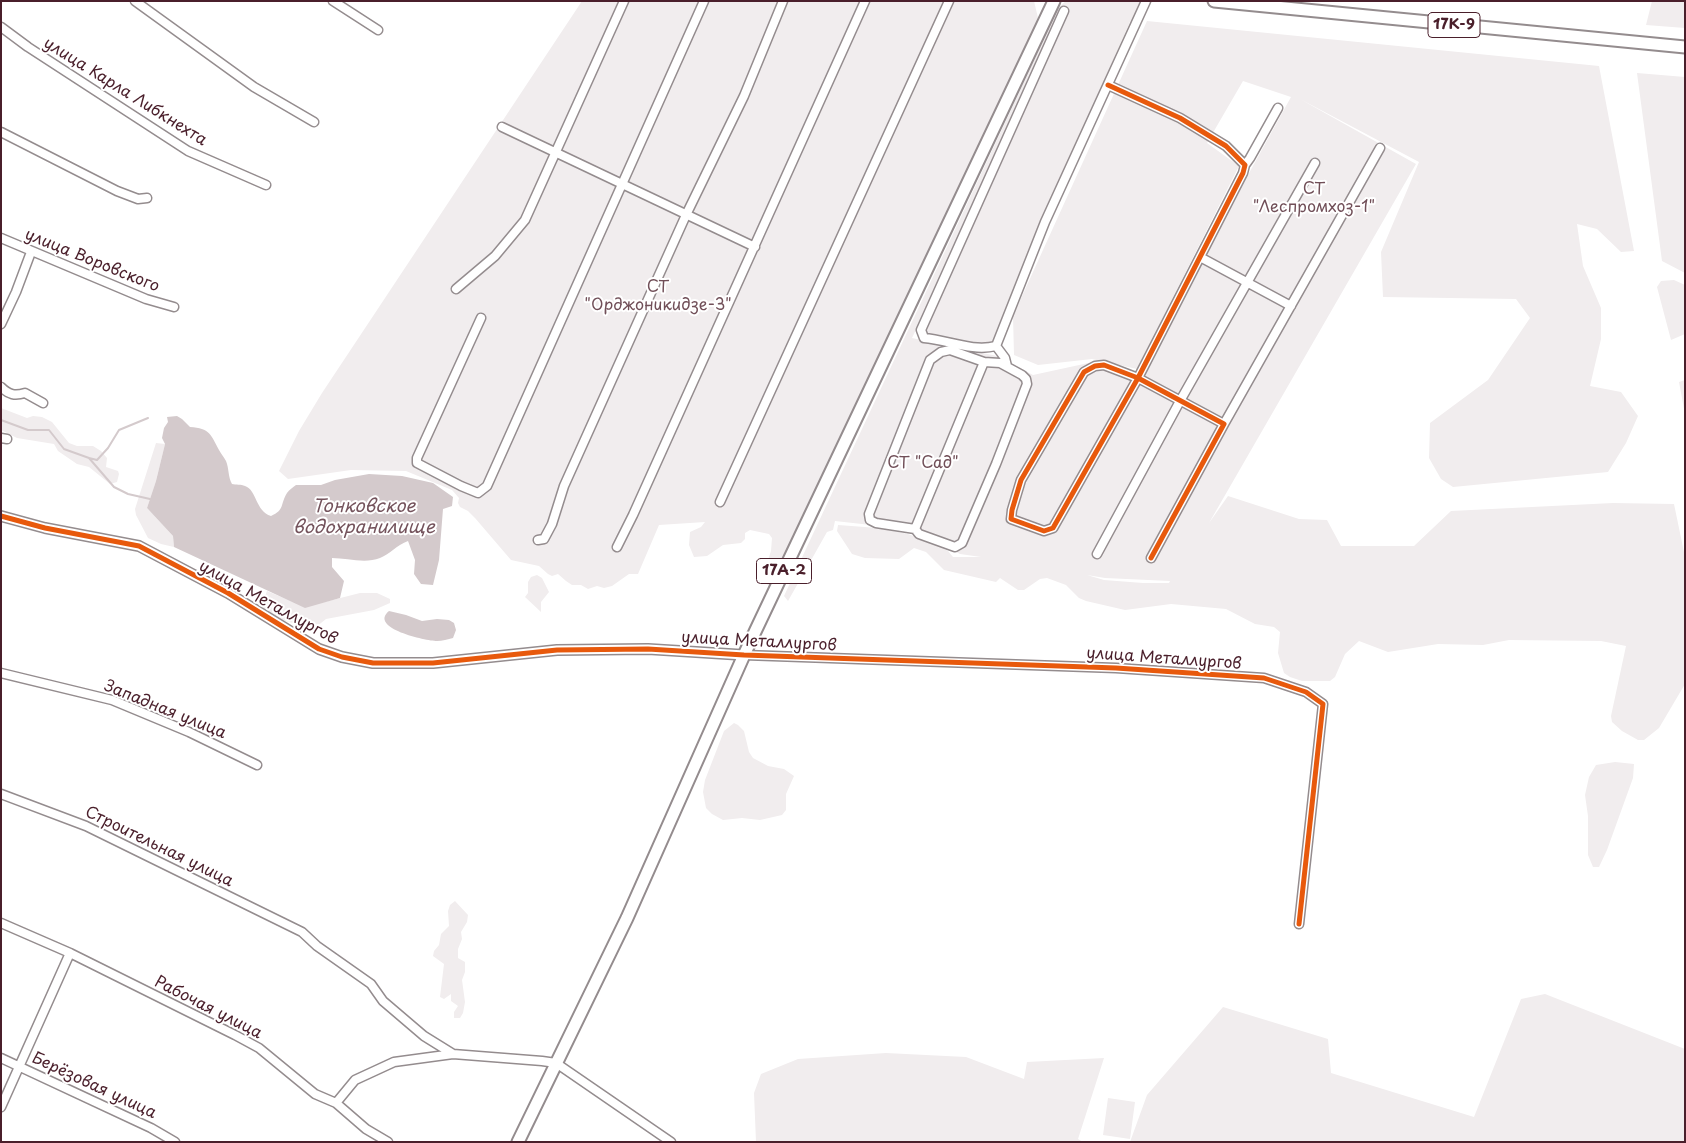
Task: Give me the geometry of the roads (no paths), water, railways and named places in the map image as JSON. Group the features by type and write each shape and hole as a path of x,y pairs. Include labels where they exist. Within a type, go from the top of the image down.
{"main road":[{"name":"17А-2","path":"518,1142 627,918 744,655 1054,1"},
{"name":"17К-9","path":"1214,1 1685,47"}],"street":[{"path":"135,1 254,87 314,122"},
{"path":"333,1 378,30"},
{"path":"456,289 495,256 525,220 624,1"},
{"path":"481,318 417,458 417,463 478,493 487,486 704,1"},
{"path":"538,540 544,539 552,524 564,486 686,215 744,96 783,1"},
{"path":"616,548 634,515 865,1"},
{"path":"720,502 949,1"},
{"path":"996,346 1045,222 1146,1"},
{"path":"996,346 986,349 968,347 940,339 924,338 921,330 1064,11"},
{"name":"улица Карла Либкнехта","path":"1,27 28,47 188,151 266,185"},
{"path":"1108,85 1180,118 1226,146 1245,165"},
{"path":"1224,424 1138,378 1104,364 1095,366 1084,372 1021,480 1011,519 1044,531 1053,528 1138,378 1245,165 1278,108"},
{"path":"502,127 754,247"},
{"path":"1,132 117,191 138,199 147,198"},
{"path":"1151,558 1224,424 1380,148"},
{"path":"1097,554 1180,401 1315,163"},
{"name":"улица Воровского","path":"1,238 146,299 174,307"},
{"path":"1,324 20,284 31,252"},
{"path":"1200,257 1290,306"},
{"path":"996,346 1005,358 1007,366"},
{"path":"950,350 984,362 1000,363 1007,366 1026,379 1027,384 996,464 962,543 955,547 919,534 915,530 876,523 870,520 869,514 930,360 941,352 950,350"},
{"path":"915,530 984,362"},
{"path":"1,387 11,394 25,393 43,403"},
{"name":"улица Металлургов","path":"1,516 45,528 139,546 228,593 319,649 342,658 373,663 433,663 557,650 648,649 744,655 1116,668 1264,678 1306,692 1323,704 1299,924"},
{"name":"Западная улица","path":"1,673 112,700 189,732 257,765"},
{"name":"Строительная улица","path":"1,794 86,826 302,932 316,946 371,984 383,1001 424,1036 452,1054"},
{"name":"Рабочая улица","path":"1,923 70,953 235,1034 259,1048 315,1094 336,1103 366,1129 388,1142"},
{"path":"1,1107 70,953"},
{"path":"336,1103 356,1080 394,1062 452,1054 556,1063 671,1142"},
{"name":"Берёзовая улица","path":"1,1058 151,1128 175,1142"}],"water":[{"name":"Тонковское водохранилище","path":"177,416 190,427 202,429 212,436 226,461 232,484 243,485 249,488 262,510 271,516 278,511 287,493 296,485 321,485 335,480 369,474 402,476 433,483 453,497 452,506 443,509 439,560 433,585 421,584 414,574 415,560 408,541 374,560 362,561 332,558 332,567 344,581 340,598 305,608 174,547 173,536 147,508 165,444 162,438 164,428 168,422 167,417"},
{"path":"389,611 422,621 449,620 454,623 456,630 453,638 441,641 411,636 392,628 386,623 385,617"}],"waterway":[{"path":"89,458 97,460 108,448 119,430 148,418"},
{"path":"1,420 28,430 49,430 64,449 89,458 114,487 128,494 150,499"}],"park label":[{"name":"СТ \"Леспромхоз-1\"","path":"1314,199"},
{"name":"СТ \"Орджоникидзе-3\"","path":"658,297"},
{"name":"СТ \"Сад\"","path":"923,464"}]}
